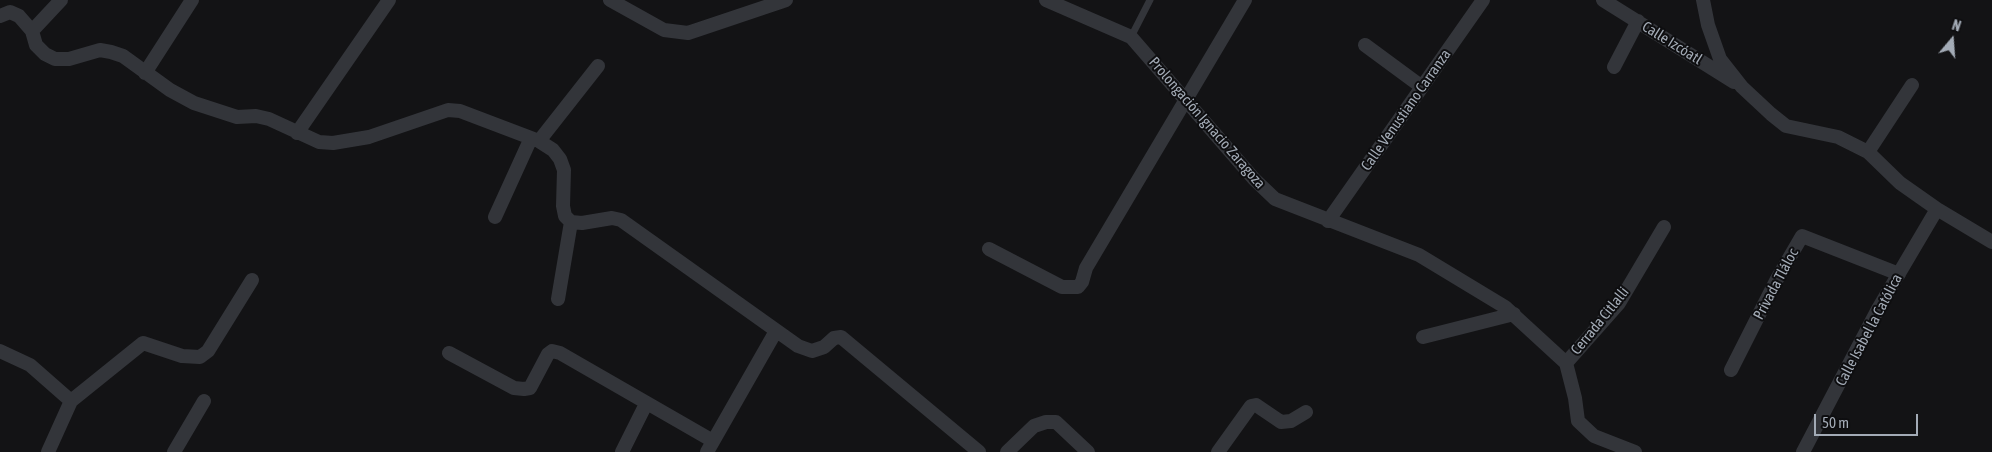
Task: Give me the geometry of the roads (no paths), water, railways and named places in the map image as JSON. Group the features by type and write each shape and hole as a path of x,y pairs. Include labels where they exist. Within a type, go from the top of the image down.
{"street":[{"path":"32,31 62,0"},
{"path":"146,73 192,0"},
{"path":"297,133 389,0"},
{"path":"610,0 664,30 688,33 786,0"},
{"name":"Prolongación Ignacio Zaragoza","path":"1046,0 1131,38 1254,179 1275,198 1420,255 1514,314 1566,363"},
{"path":"989,249 1062,287 1070,289 1078,287 1082,282 1086,268 1245,0"},
{"name":"Calle Venustiano Carranza","path":"1328,220 1483,0"},
{"name":"Calle Izcóatl","path":"1603,0 1742,87"},
{"path":"1704,0 1708,25 1720,59 1742,87 1786,126 1838,137 1868,152 1900,183 1937,209 1992,242"},
{"path":"0,16 10,12 18,16 32,31 36,45 44,54 55,59 69,59 100,50 122,56 194,103 237,117 256,116 269,119 318,142 333,143 369,137 448,110 460,111 535,140 553,150 560,159 564,170 563,206 565,216 571,222 582,223 612,218 621,220 798,346 812,351 824,347 834,338 841,337 979,452"},
{"path":"1614,67 1638,21"},
{"path":"1365,45 1422,87"},
{"path":"495,216 535,140 598,66"},
{"path":"1868,152 1912,85"},
{"name":"Calle Isabel la Católica","path":"1803,452 1898,274 1937,209"},
{"path":"558,299 571,222"},
{"name":"Cerrada Citlalli","path":"1566,363 1619,303 1664,227"},
{"name":"Privada Tláloc","path":"1731,370 1777,279 1802,236 1898,274"},
{"path":"48,452 71,401 143,343 182,356 200,357 208,351 252,280"},
{"path":"1423,336 1514,314"},
{"path":"449,353 514,388 524,390 530,388 548,354 552,351 560,353 646,404 710,446 776,331"},
{"path":"0,351 30,365 71,401"},
{"path":"1566,363 1575,398 1578,421 1594,436 1635,452"},
{"path":"174,452 204,401"},
{"path":"622,452 646,404"},
{"path":"1218,452 1251,406 1256,405 1281,422 1291,421 1306,412"},
{"path":"1007,452 1034,426 1046,422 1056,422 1088,452"}],"lane":[{"path":"1131,38 1150,0"}]}
